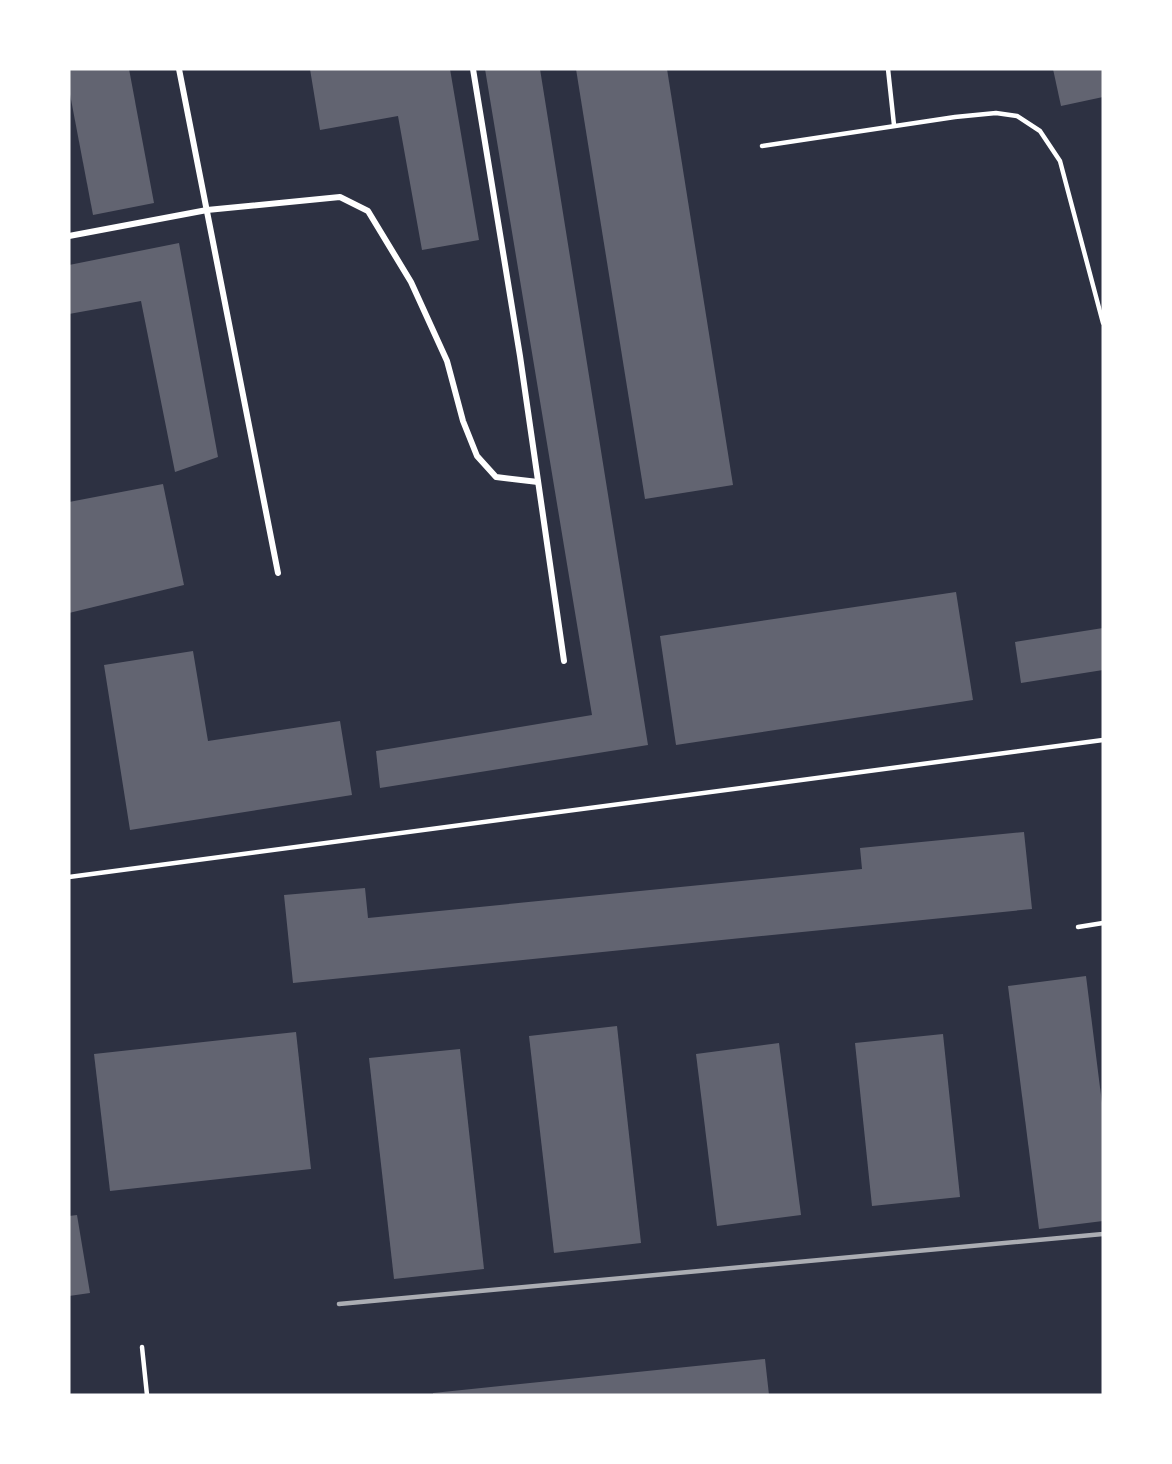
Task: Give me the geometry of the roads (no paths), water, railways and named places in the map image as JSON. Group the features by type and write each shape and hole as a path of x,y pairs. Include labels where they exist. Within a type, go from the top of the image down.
{"street":[{"path":"179,69 278,573"},
{"path":"473,69 564,661"},
{"path":"69,236 207,210 340,197 368,211 411,282 447,361 463,421 477,456 496,477 538,482"}],"lane":[{"path":"888,69 894,126"},
{"path":"762,146 996,113 1017,116 1040,131 1060,161 1103,323"},
{"path":"69,877 1103,740"},
{"path":"1078,927 1103,923"},
{"path":"142,1347 147,1395"}],"railway":[{"path":"339,1304 1103,1234"}]}
